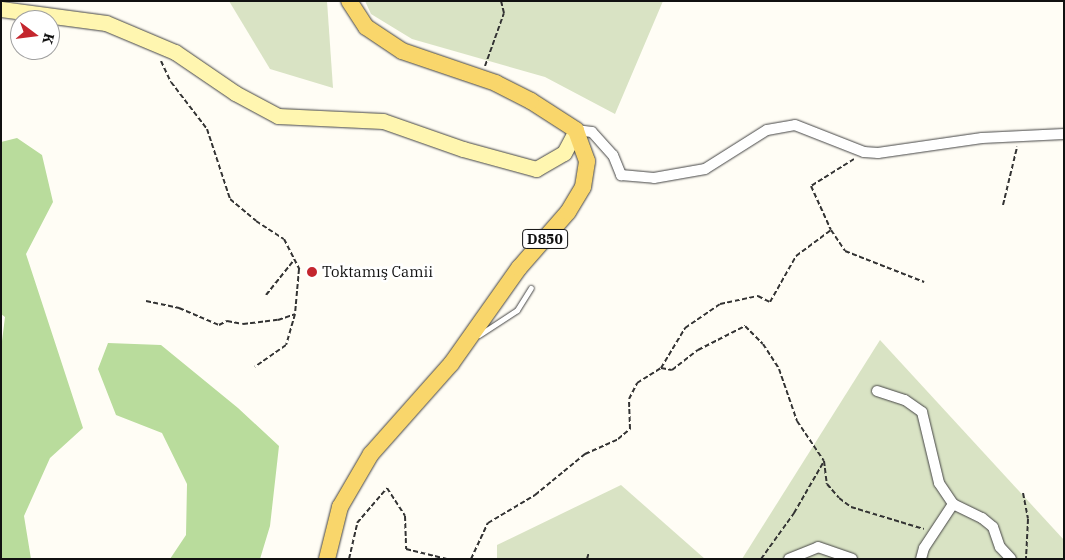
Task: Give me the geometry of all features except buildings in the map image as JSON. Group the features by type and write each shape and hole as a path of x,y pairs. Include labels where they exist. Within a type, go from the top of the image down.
{"main road":[{"path":"348,1 366,28 402,52 483,78 531,101 576,130"},
{"name":"D850","path":"327,559 340,507 371,454 464,345 519,268 568,212 584,187 587,161 576,130"}],"street":[{"path":"1,9 106,23 175,52 235,93 278,116 384,121 463,149 536,170 564,153 576,130 592,132 613,155 621,175 654,178 706,169 767,130 795,125 864,152 878,153 1018,136 1064,134"},
{"path":"877,391 906,400 922,412 939,482 954,504 982,518 993,527 1000,547 1011,559"},
{"path":"921,559 924,548 954,504"},
{"path":"789,559 818,547 852,559"}],"lane":[{"path":"464,345 517,310 531,288"}],"path":[{"path":"483,78 486,57 504,13 501,1"},
{"path":"152,43 171,82 207,129 230,199 256,221 284,239 299,269 295,314 286,345 255,367"},
{"path":"1003,205 1016,162 1018,136"},
{"path":"864,152 811,186 831,230 845,251 924,282"},
{"path":"471,559 488,523 534,495 585,454 618,439 630,429 629,399 637,383 661,368 685,328 720,304 758,296 770,302 796,256 831,230"},
{"path":"266,295 295,260"},
{"path":"146,301 179,308 219,325 227,321 243,324 278,320 295,314"},
{"path":"661,368 672,370 698,350 745,326 763,344 779,369 798,421 824,462 827,484 851,507 936,533"},
{"path":"761,559 794,513 824,462"},
{"path":"349,559 358,523 387,488 405,516 406,549 447,559"},
{"path":"1022,493 1028,520 1026,559"},
{"path":"587,559 589,552"}],"green space":[{"path":"229,1 327,1 333,88 270,69"},
{"path":"365,1 663,1 615,114 545,77 412,39 371,14"},
{"path":"17,138 42,155 53,202 26,254 83,428 50,458 24,516 31,559 1,559 1,349 5,317 1,314 1,142"},
{"path":"880,340 1064,540 1064,559 742,559"},
{"path":"108,343 161,345 238,408 279,446 270,526 260,559 170,559 186,535 187,484 162,433 116,415 98,369"},
{"path":"621,485 705,559 497,559 497,545"}],"place":[{"name":"Toktamış Camii","path":"312,272"}]}
